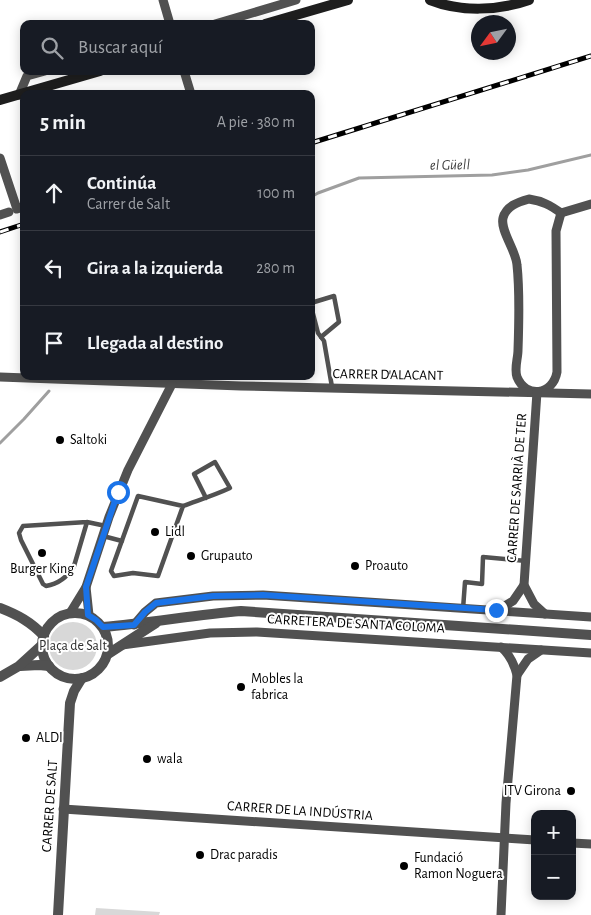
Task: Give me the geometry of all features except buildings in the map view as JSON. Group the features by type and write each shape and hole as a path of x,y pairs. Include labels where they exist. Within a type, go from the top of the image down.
{"main road":[{"path":"284,20 348,0"},
{"path":"430,0 437,3 478,9 496,8 529,0"},
{"path":"448,0 458,6"},
{"path":"36,90 86,75"},
{"path":"0,100 19,95"}],"street":[{"path":"163,0 169,20"},
{"path":"228,20 296,0"},
{"path":"21,90 27,76 31,75"},
{"path":"185,75 190,90"},
{"path":"0,158 13,211"},
{"path":"529,198 540,200 560,213 556,231 557,372 556,379 551,385 545,390 537,392 523,386 515,370 518,353 518,264 512,244 502,222 504,215 510,207 529,198"},
{"path":"560,213 591,204"},
{"name":"CARRER D'ALACANT","path":"0,377 20,378"},
{"name":"CARRER D'ALACANT","path":"74,380 591,394"},
{"path":"70,613 86,587 106,526 128,470 172,384"},
{"name":"CARRER DE SARRIÀ DE TER","path":"524,585 537,392"},
{"path":"496,610 513,601 524,585"},
{"path":"524,585 530,598 546,614"},
{"path":"86,587 88,615"},
{"name":"CARRETERA DE SANTA COLOMA","path":"134,625 156,603 213,596 263,595 591,617"},
{"path":"0,608 34,625 43,641 44,655 49,666 61,676 82,678 91,675 98,670 108,654 108,638 103,627 88,615 70,613 58,617 51,623 43,641 19,666 0,677"},
{"name":"CARRETERA DE SANTA COLOMA","path":"103,627 159,622 184,616 241,611 591,635"},
{"path":"23,618 51,623"},
{"name":"CARRETERA DE SANTA COLOMA","path":"108,654 159,622"},
{"name":"CARRETERA DE SANTA COLOMA","path":"119,646 210,633 257,632 591,653"},
{"path":"501,647 514,663 517,675 506,803 502,915"},
{"path":"517,675 528,659 541,650"},
{"path":"19,666 49,666"},
{"name":"CARRER DE SALT","path":"61,676 70,699"},
{"name":"CARRER DE SALT","path":"58,915 70,699 82,678"},
{"name":"CARRER DE LA INDÚSTRIA","path":"63,809 531,840"},
{"path":"576,843 591,844"}],"lane":[{"path":"315,303 334,296 339,322 321,337"},
{"path":"315,320 318,332 324,341 332,387"},
{"path":"183,506 158,576 133,573 115,576 111,571 138,496 183,506 206,498 230,488 215,462 194,474 206,498"},
{"path":"87,522 71,571 52,585 46,586 43,584 21,540 19,533 23,526 87,522 106,526"},
{"path":"103,536 122,541"},
{"path":"463,609 464,582 482,584 483,557 526,561"}],"green space":[{"name":"Plaça de Salt","path":"68,622 78,622 90,629 97,641 97,651 90,663 78,670 68,670 60,666 53,659 49,651 49,641 53,633 60,626"},
{"path":"96,908 160,912 159,915 95,915"}],"waterway":[{"name":"el Güell","path":"315,195 359,178 492,175 528,170 591,155"},
{"name":"el Güell","path":"0,443 49,391"}],"railway":[{"path":"315,142 591,56"},
{"path":"0,232 20,225"}],"place":[{"name":"Saltoki","path":"60,440"},
{"name":"Lidl","path":"155,532"},
{"name":"Burger King","path":"42,553"},
{"name":"Grupauto","path":"191,556"},
{"name":"Proauto","path":"355,566"},
{"name":"Mobles la fabrica","path":"241,687"},
{"name":"ALDI","path":"26,738"},
{"name":"wala","path":"147,759"},
{"name":"ITV Girona","path":"571,791"},
{"name":"Drac paradis","path":"200,855"},
{"name":"Fundació Ramon Noguera","path":"404,866"}],"route":[{"path":"118,492 86,587 88,615 103,627 134,625 156,603 213,596 263,595 496,610"}]}
